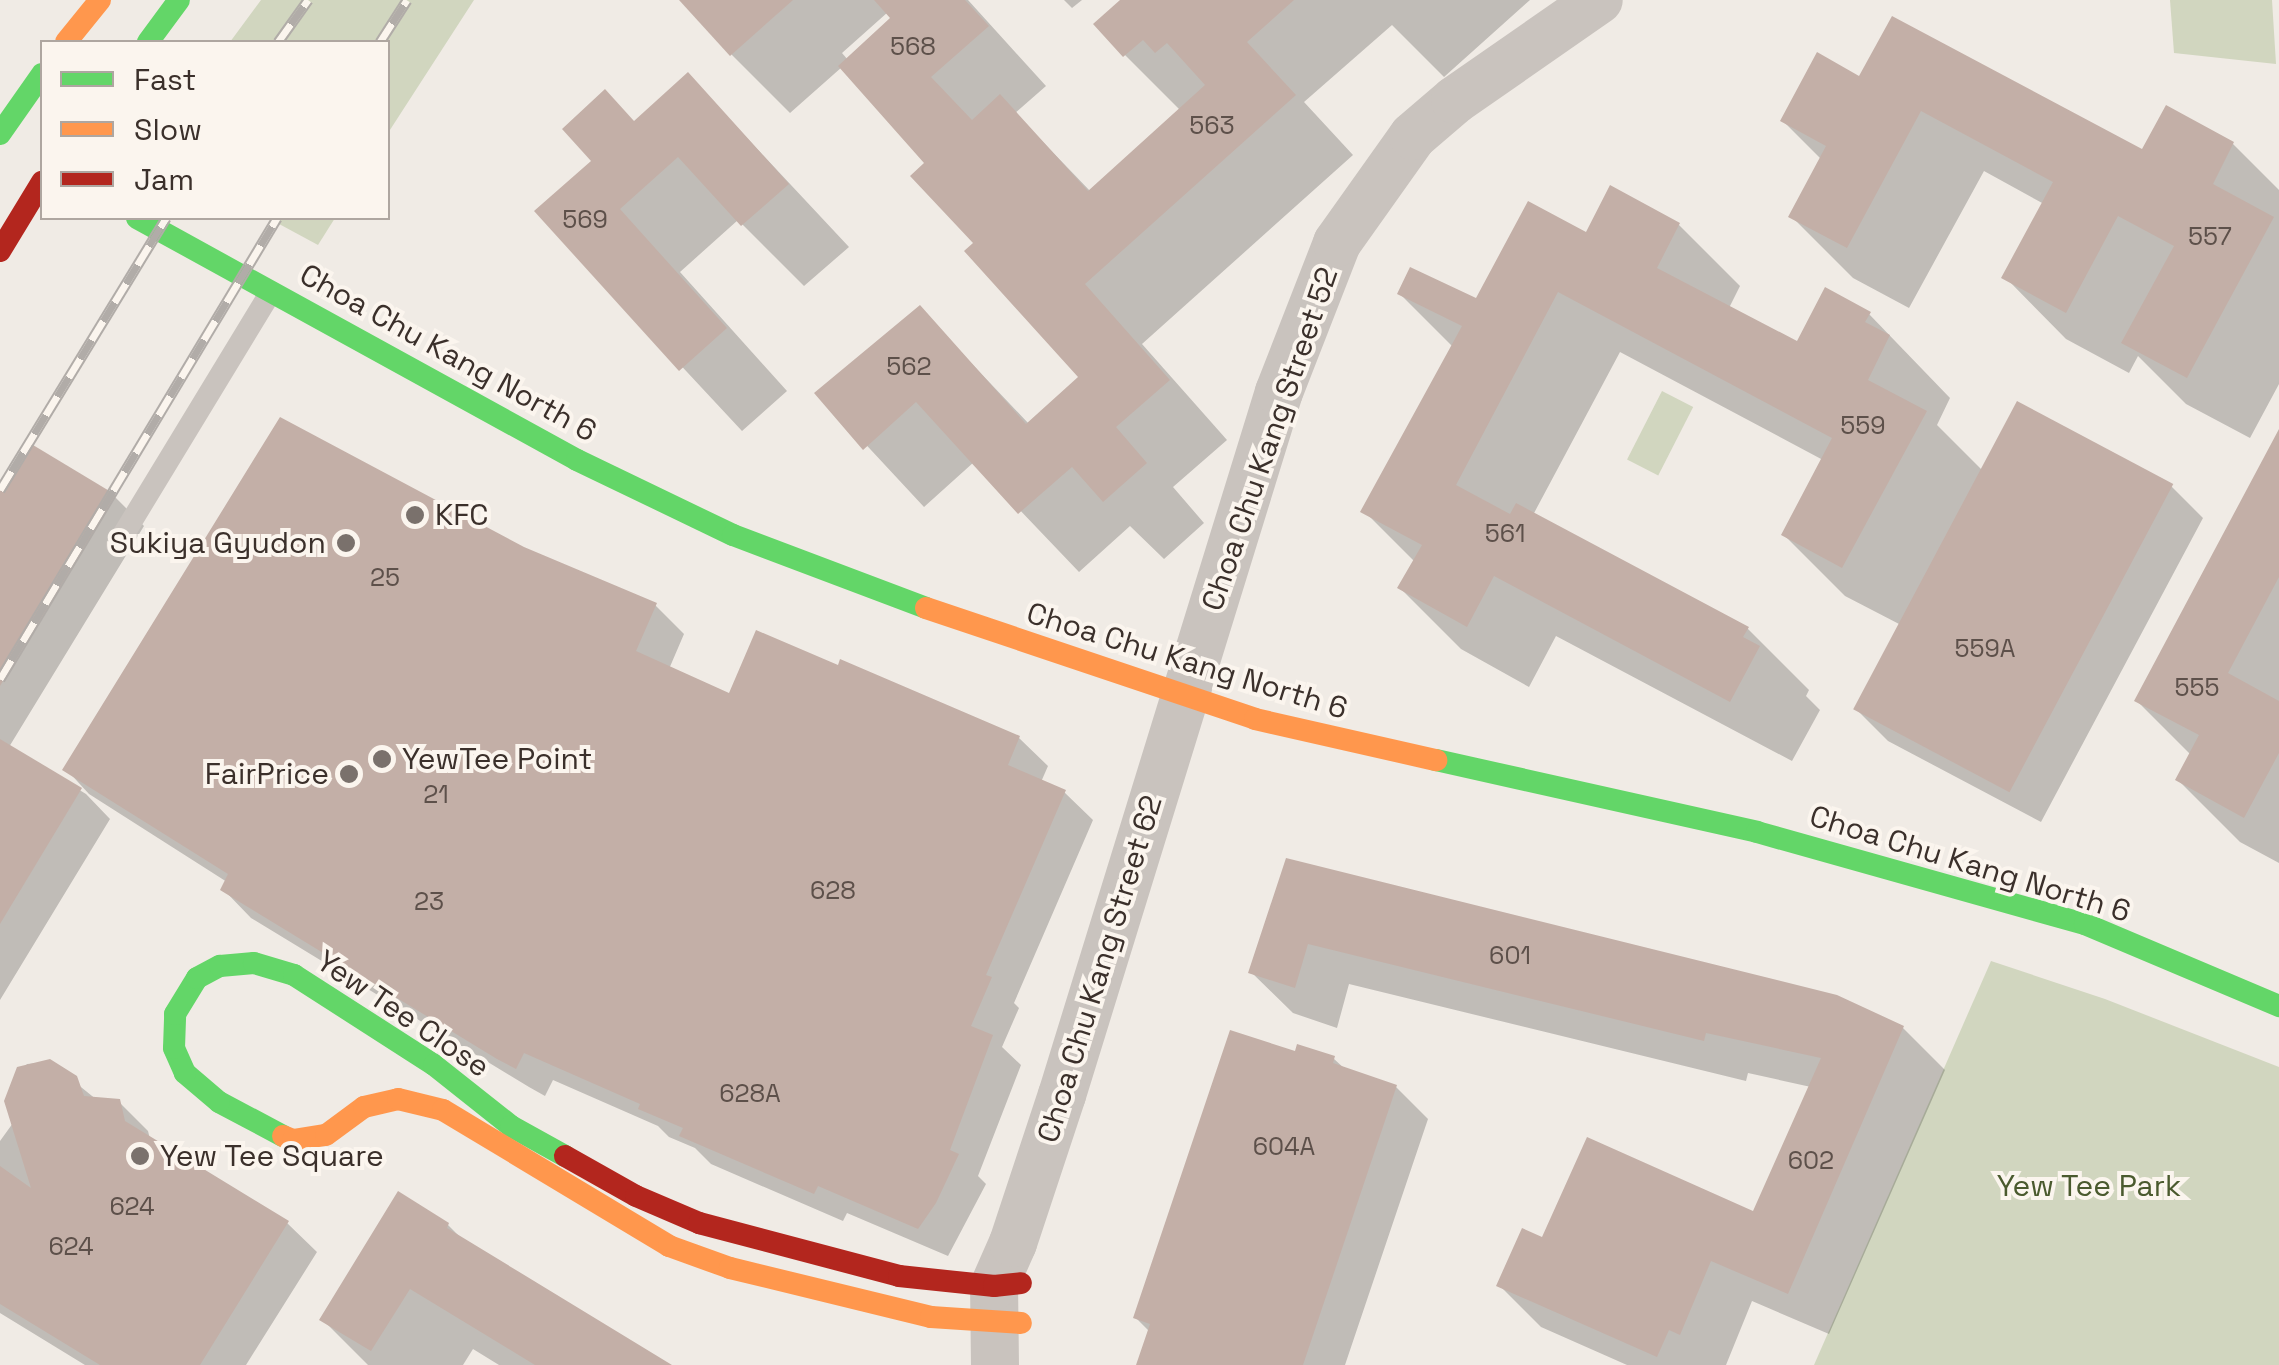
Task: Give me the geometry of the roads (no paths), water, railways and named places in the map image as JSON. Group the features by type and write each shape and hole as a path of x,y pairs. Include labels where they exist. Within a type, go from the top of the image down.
{"street":[{"path":"68,40 100,0"},
{"path":"149,40 179,0"},
{"name":"Choa Chu Kang Street 52","path":"1185,695 1279,392 1336,243 1390,162 1414,136 1455,100 1599,0"},
{"path":"17,151 40,80"},
{"path":"0,251 40,185"},
{"name":"Choa Chu Kang North 6","path":"141,220 523,432 733,535 920,607 1255,719 1757,832 2085,924 2279,1006"},
{"name":"Choa Chu Kang Street 62","path":"1009,1313 1185,695"},
{"name":"Yew Tee Close","path":"254,962 294,975 434,1065 511,1126 652,1202 699,1223 898,1276 1009,1313 931,1318 730,1268 669,1246 442,1110 398,1099 364,1107 326,1135 293,1140 261,1128 219,1102 185,1073 174,1048 175,1014 197,978 220,966 254,962"}],"lane":[{"path":"117,545 273,290"}],"railway":[{"path":"279,40 308,0"},
{"path":"381,40 407,0"},
{"path":"0,490 165,220"},
{"path":"0,679 276,220"}],"place":[{"name":"KFC","path":"415,515"},
{"name":"Sukiya Gyudon","path":"346,543"},
{"name":"YewTee Point","path":"382,759"},
{"name":"FairPrice","path":"349,774"},
{"name":"Yew Tee Square","path":"140,1156"}],"park label":[{"name":"Yew Tee Park","path":"2089,1186"}]}
